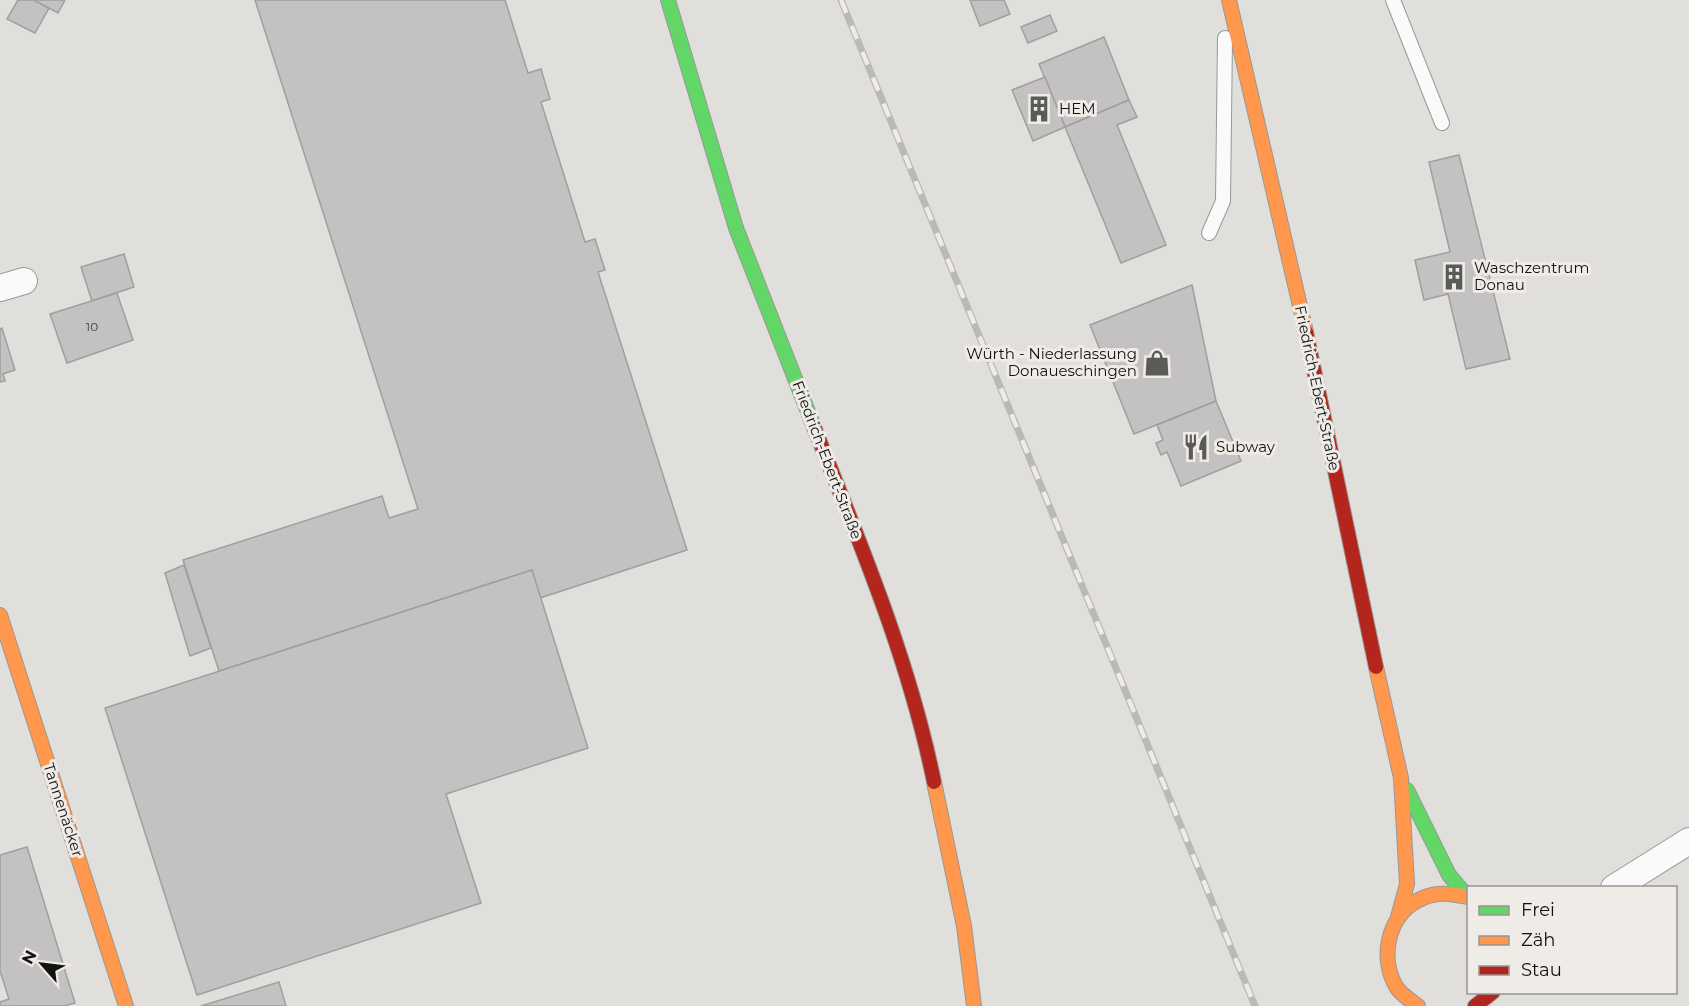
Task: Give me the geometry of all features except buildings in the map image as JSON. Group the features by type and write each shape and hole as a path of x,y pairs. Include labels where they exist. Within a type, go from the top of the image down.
{"street":[{"name":"Friedrich-Ebert-Straße","path":"668,0 736,228 869,566 913,694 926,737 964,926 974,1006"},
{"name":"Friedrich-Ebert-Straße","path":"1227,0 1299,300 1401,778 1407,884 1398,917 1387,943 1386,960 1399,991 1419,1006"},
{"path":"0,288 24,281"},
{"name":"Tannenäcker","path":"0,615 126,1006"},
{"name":"Friedrich-Ebert-Straße","path":"1401,778 1449,875 1467,896"},
{"path":"1617,886 1689,841"},
{"name":"Friedrich-Ebert-Straße","path":"1398,917 1408,906 1435,893 1451,892 1467,896"},
{"path":"1475,1006 1489,999"}],"lane":[{"path":"1209,233 1223,201 1227,0"},
{"path":"1393,0 1442,123"}],"railway":[{"path":"841,0 1255,1006"}],"traffic: fast":[{"path":"668,0 736,228 814,427"},
{"path":"1407,790 1449,875 1466,895"}],"traffic: slow":[{"path":"1229,0 1306,332"},
{"path":"0,615 126,1006"},
{"path":"1376,667 1401,778 1407,884 1398,917"},
{"path":"934,782 964,926 974,1006"},
{"path":"1418,1006 1399,991 1391,976 1388,950 1394,925 1411,905 1423,898 1434,894 1467,897"}],"traffic: jam":[{"path":"1306,332 1376,667"},
{"path":"814,427 866,558 897,646 924,736 934,782"},
{"path":"1475,1006 1490,994"}],"place":[{"name":"HEM","path":"1039,109"},
{"name":"Waschzentrum Donau","path":"1454,277"},
{"name":"Würth - Niederlassung Donaueschingen","path":"1157,363"},
{"name":"Subway","path":"1196,447"}]}
